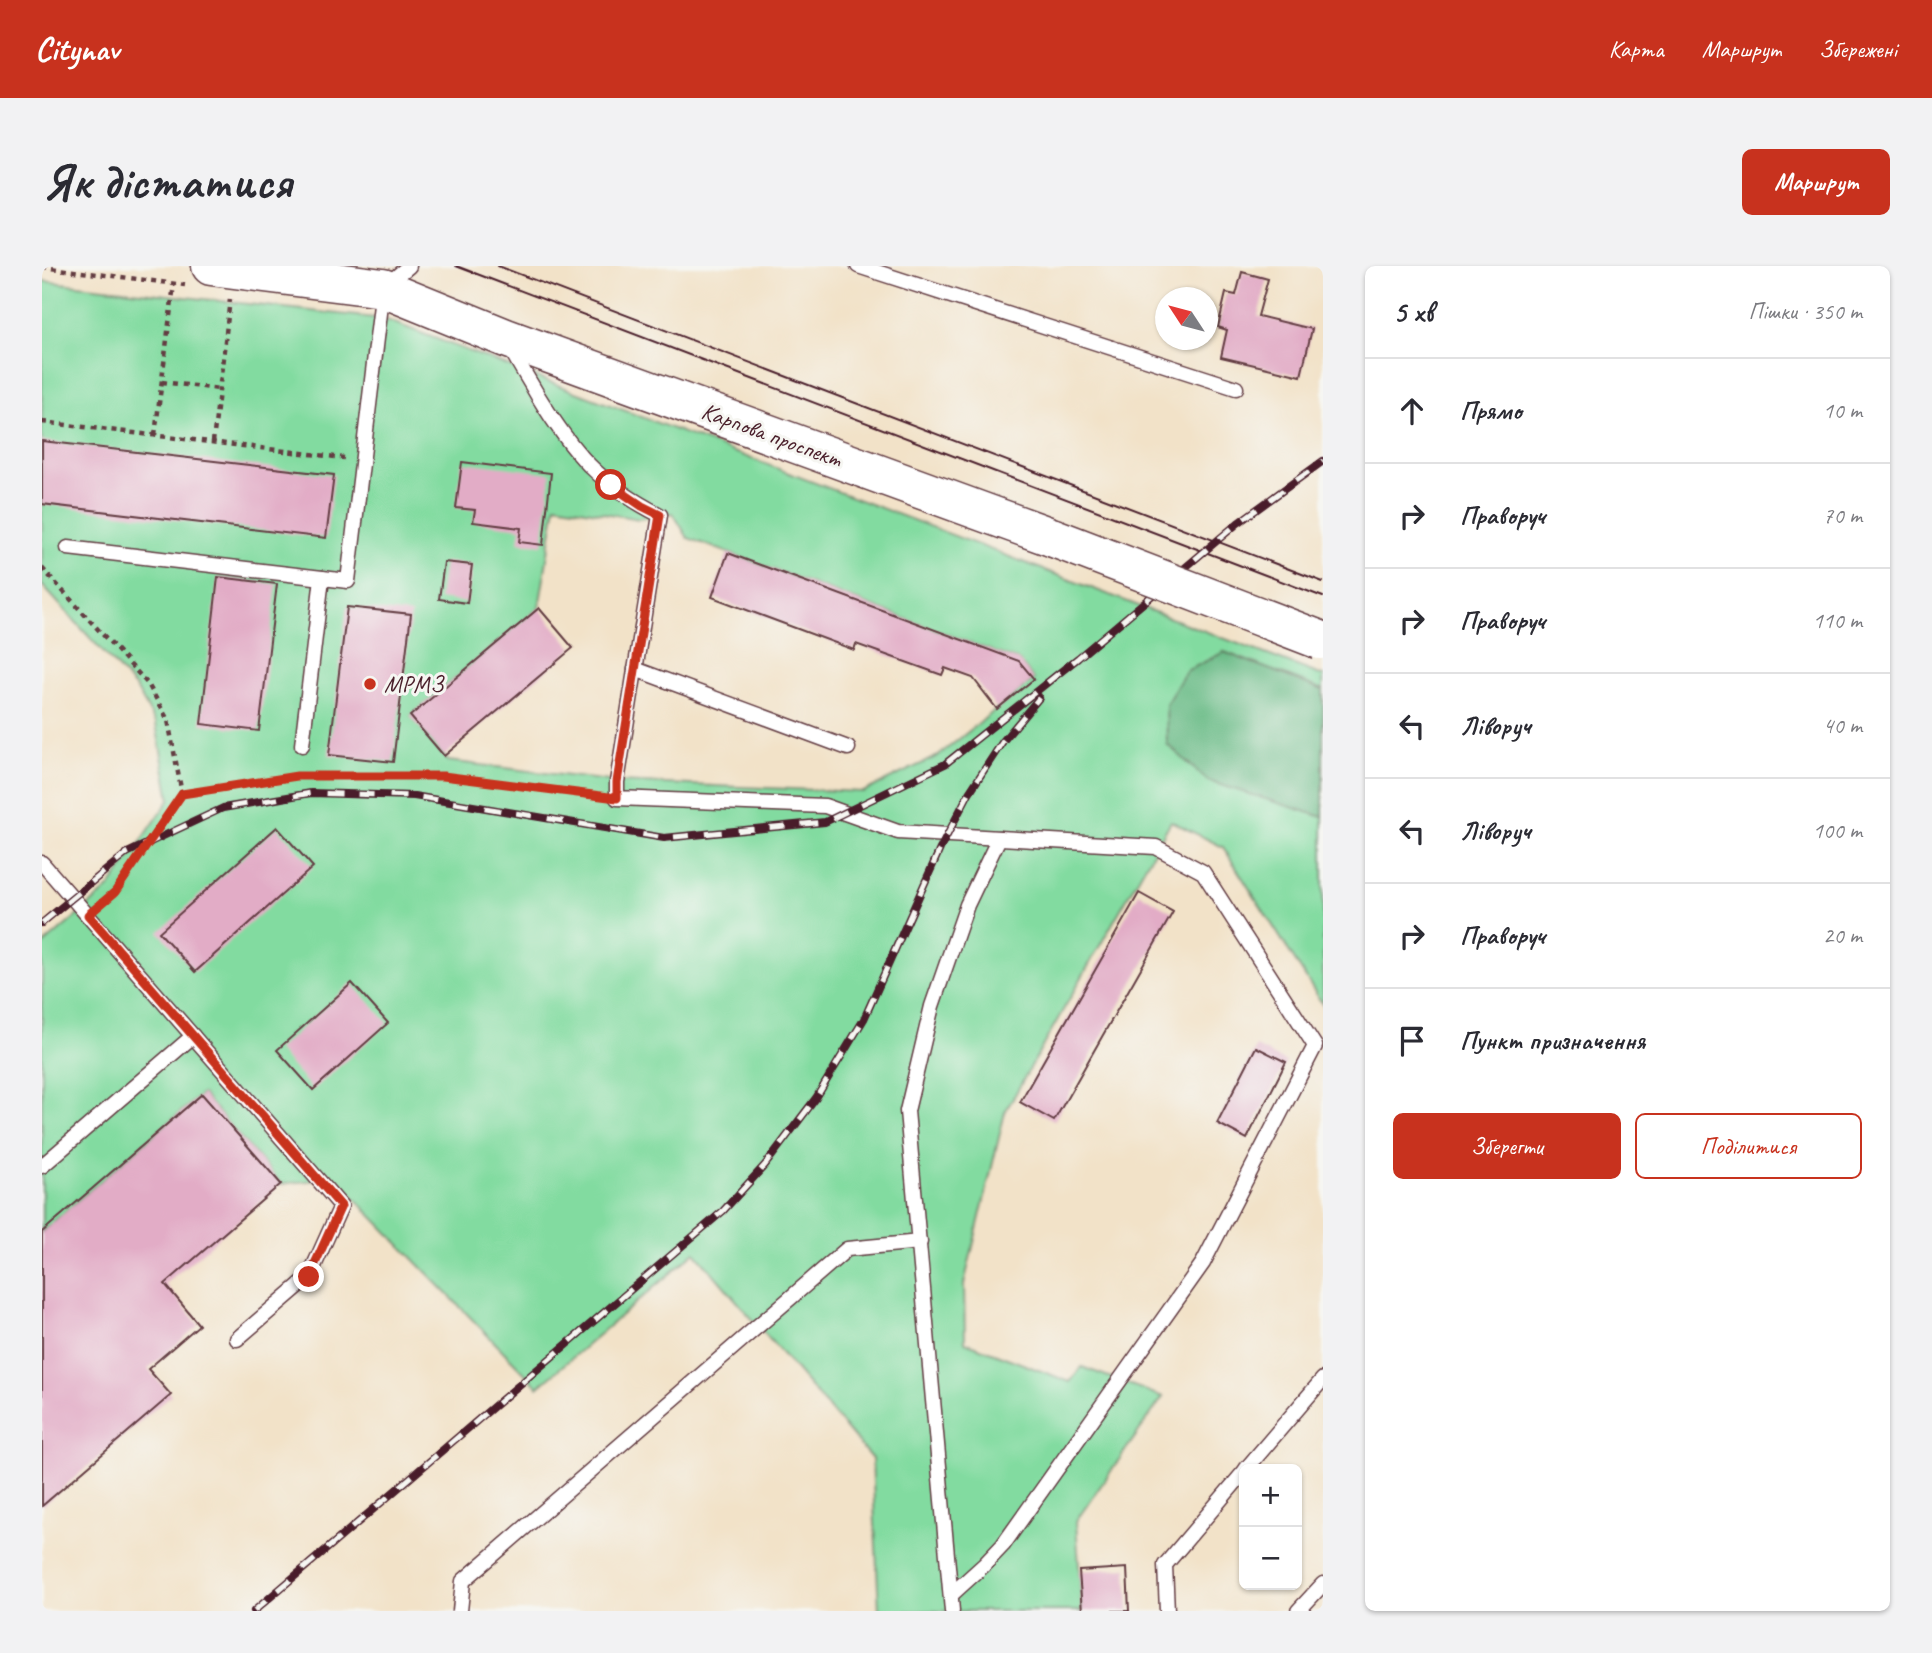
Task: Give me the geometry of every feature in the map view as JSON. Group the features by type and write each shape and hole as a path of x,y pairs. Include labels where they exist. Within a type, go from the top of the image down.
{"main road":[{"name":"Карпова проспект","path":"221,279 396,277 506,338 1054,538 1321,640"}],"lane":[{"path":"858,266 1236,388"},
{"path":"68,548 348,581 362,460 396,277"},
{"path":"506,338 558,429 583,460 626,496 660,515 617,782 617,798 825,806 898,831 1156,847 1203,872 1315,1046 1203,1263 1010,1536 984,1565 952,1594"},
{"path":"302,745 322,578"},
{"path":"635,668 848,748"},
{"path":"952,1611 907,1111 932,1006 967,905 999,838"},
{"path":"42,863 341,1206 309,1277 237,1339"},
{"path":"42,1166 193,1036"},
{"path":"460,1611 463,1581 847,1249 919,1242"},
{"path":"1251,1464 1323,1379"},
{"path":"1167,1611 1165,1565 1239,1478"},
{"path":"1298,1611 1323,1584"}],"path":[{"path":"213,442 219,389 221,279"},
{"path":"155,435 174,284"},
{"path":"162,382 219,389"},
{"path":"42,422 362,460"},
{"path":"42,568 148,684 168,720 182,794 115,892 88,915"},
{"path":"182,794 297,776 443,776 617,798"}],"green space":[{"path":"42,281 384,319 1323,676 1323,690 1224,652 1208,780 1323,817 1323,1005 1223,847 1171,821 1005,1112 964,1284 965,1342 1070,1382 1082,1367 1163,1397 1076,1521 1082,1611 879,1611 872,1459 695,1252 538,1387 335,1178 281,1184 202,1094 42,1232 42,946 109,888 170,799 156,724 136,688 42,585","holes":["556,505 639,519 673,513 688,538 1019,661 1034,679 938,756 863,792 617,782 448,761 411,716 539,608"]},
{"path":"1224,652 1323,690 1323,817 1208,781 1167,744 1166,704 1186,671"}],"building":[{"path":"1242,272 1268,279 1258,316 1312,329 1301,376 1221,357 1227,330 1218,327 1226,293 1236,295"},
{"path":"42,441 334,475 326,538 42,504"},
{"path":"462,462 551,473 543,545 519,542 521,528 473,522 475,510 456,508"},
{"path":"728,553 1019,661 1034,679 997,709 973,678 945,668 942,675 856,644 854,650 712,597"},
{"path":"444,562 472,565 467,603 439,599"},
{"path":"218,577 277,584 259,731 201,724"},
{"path":"347,607 411,614 393,762 329,755"},
{"path":"539,608 573,648 444,756 410,716"},
{"path":"277,827 313,867 195,972 159,932"},
{"path":"1139,893 1173,912 1054,1121 1020,1102"},
{"path":"352,983 388,1023 313,1090 277,1050"},
{"path":"1256,1047 1286,1062 1247,1139 1217,1123"},
{"path":"202,1094 281,1184 165,1284 199,1325 148,1369 171,1395 42,1506 42,1232"},
{"path":"1127,1568 1129,1611 1082,1611 1079,1571"}],"tram line":[{"path":"456,266 1323,597"},
{"path":"498,266 1323,582"}],"railway":[{"path":"42,923 127,853 223,808 311,793 414,796 664,838 825,822 945,764 1078,658 1238,523 1323,461"},
{"path":"254,1611 723,1211 765,1165 816,1098 864,1019 940,849 969,793 1003,741 1039,698"}],"place":[{"name":"МРМЗ","path":"370,684"}],"route":[{"path":"309,1277 341,1206 88,915 115,892 182,794 297,776 443,776 617,798 617,782 660,515 611,485"}]}
